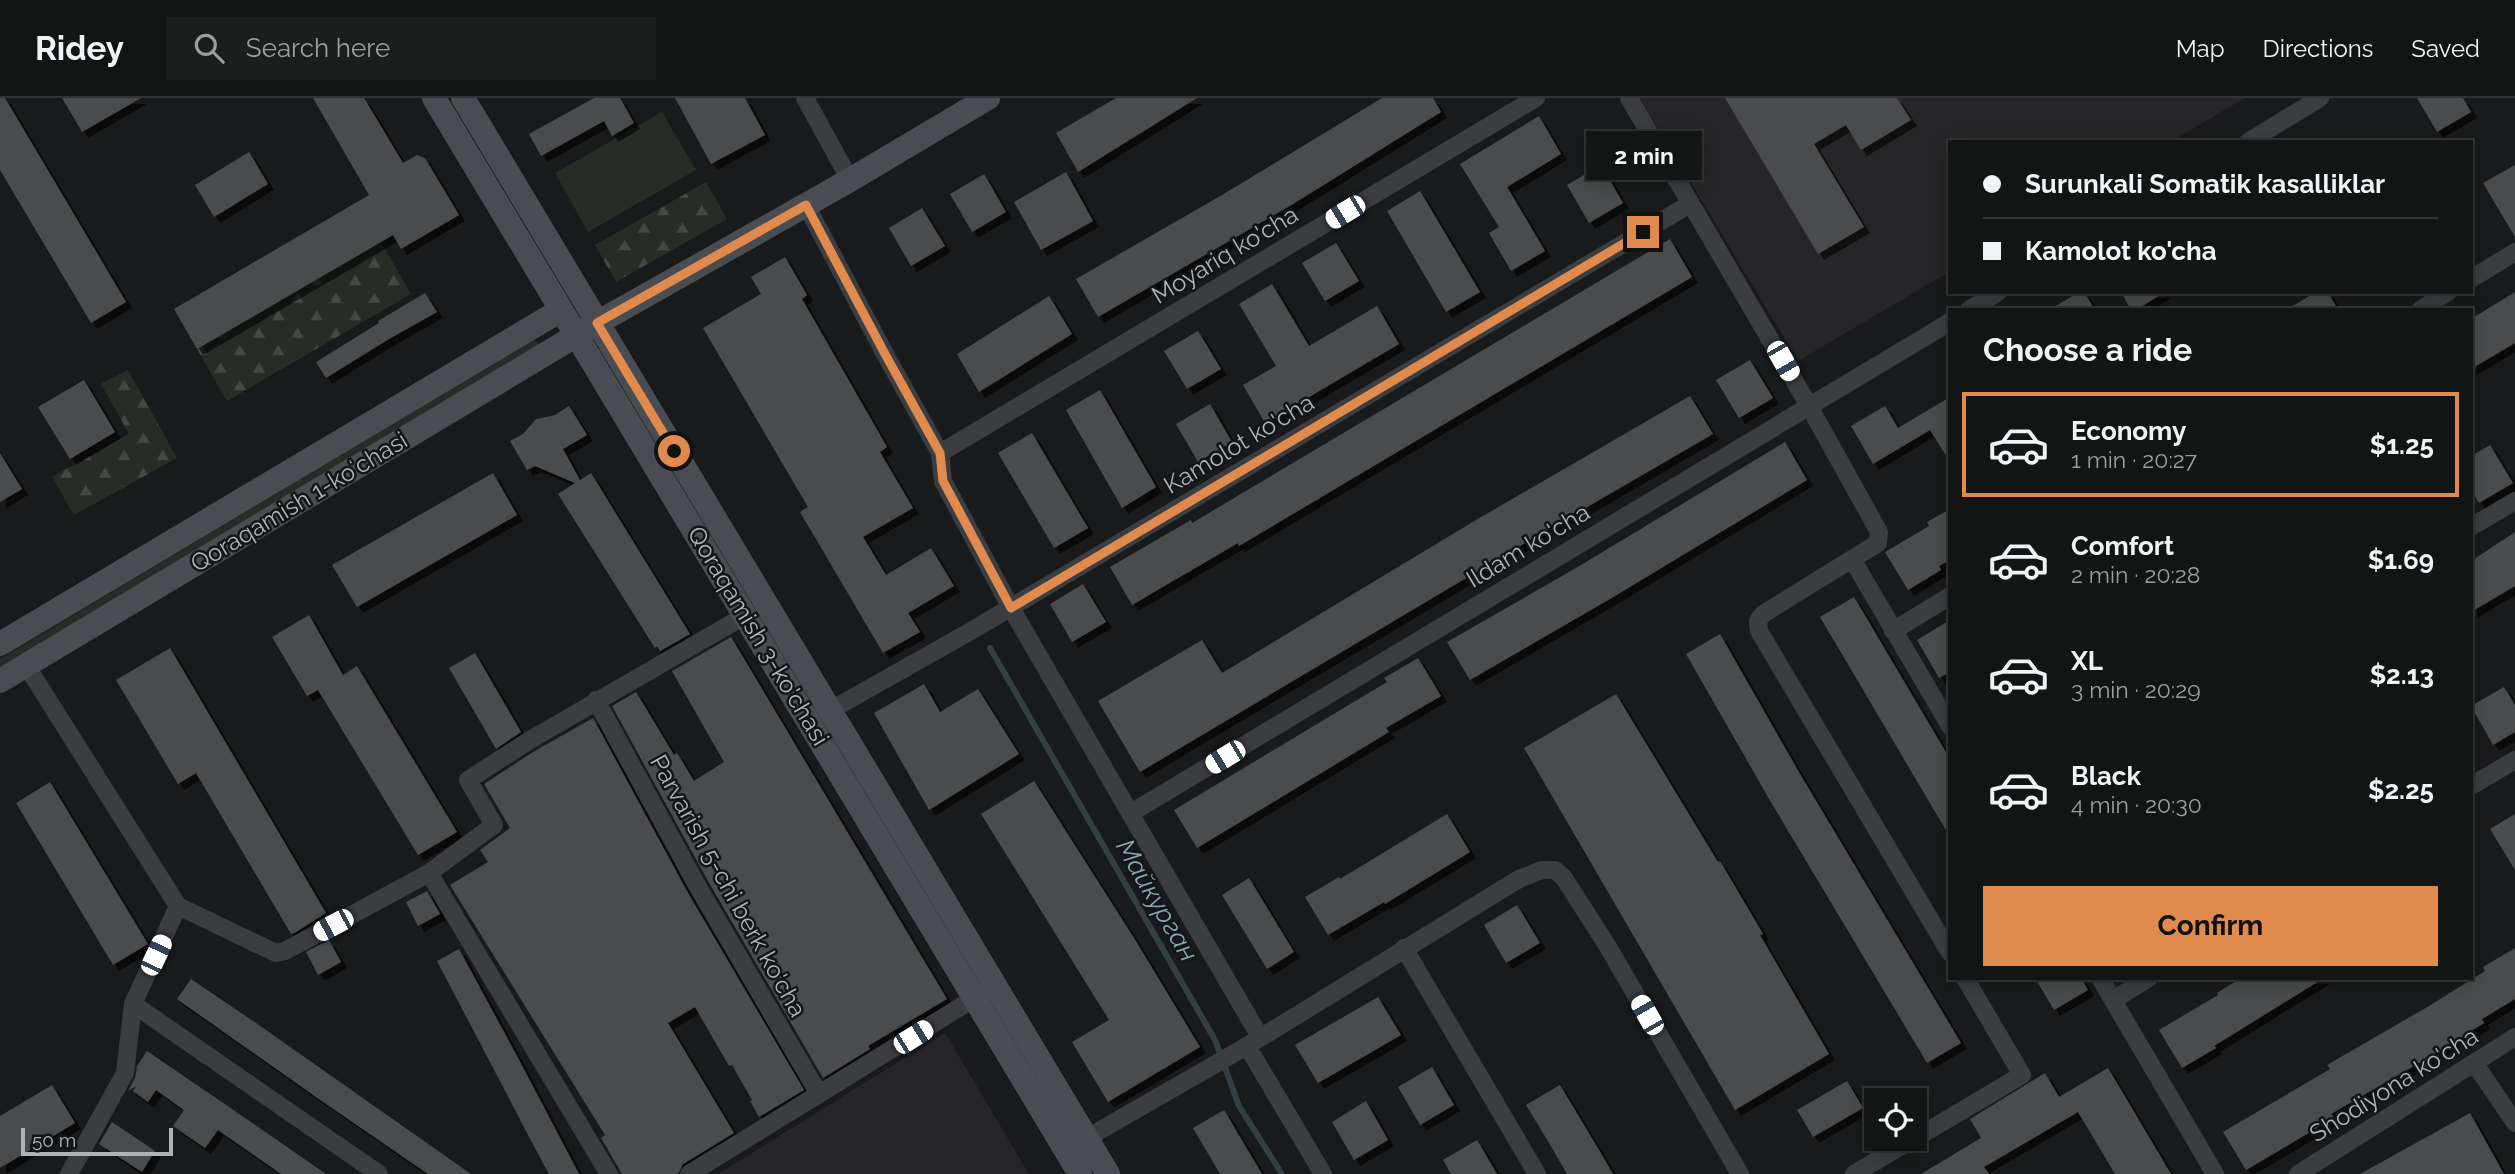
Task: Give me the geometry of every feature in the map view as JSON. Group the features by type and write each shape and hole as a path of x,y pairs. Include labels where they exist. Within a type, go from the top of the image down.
{"main road":[{"name":"Qoraqamish 3-ko'chasi","path":"434,98 561,310 587,330 1076,1144 1108,1174"},
{"name":"Qoraqamish 3-ko'chasi","path":"463,98 587,330 746,615 820,716"},
{"name":"Qoraqamish 1-koʻchasi","path":"0,681 587,330 988,98"},
{"name":"Qoraqamish 1-koʻchasi","path":"0,644 561,310"},
{"name":"Qoraqamish 3-ko'chasi","path":"1076,1144 1080,1174"}],"street":[{"path":"805,98 850,180"},
{"name":"Moyariq ko'cha","path":"940,453 1536,98"},
{"path":"1629,98 1809,406 1879,532 1878,542 1763,614 1758,621 1759,631 1948,950"},
{"path":"2251,140 2320,98"},
{"name":"Kamolot ko'cha","path":"820,716 1005,611 1690,204"},
{"path":"806,205 940,453 943,481 1005,611 1131,813 1323,1174"},
{"path":"2473,277 2515,252"},
{"path":"1972,308 1995,294"},
{"path":"2423,308 2445,294"},
{"name":"Ildam ko'cha","path":"1131,813 1948,323"},
{"path":"2473,526 2515,501"},
{"path":"1852,559 1948,723"},
{"path":"1893,631 1948,597"},
{"path":"26,665 178,906 276,953 285,951 429,873 494,825 468,780 596,700 746,615"},
{"name":"Parvarish 5-chi berk ko'cha","path":"596,700 698,887 819,1094"},
{"path":"2473,785 2515,760"},
{"path":"1076,1144 1253,1042 1519,879 1542,870 1555,870 1564,878 1608,947 1740,1174"},
{"path":"429,873 609,1174"},
{"path":"69,1174 125,1073 133,1004 178,906"},
{"path":"1404,948 1537,1174"},
{"path":"1927,1131 2022,1076 1966,980"},
{"path":"2101,980 2215,1174"},
{"path":"2113,1000 2146,980"},
{"path":"689,1174 985,992"},
{"path":"133,1004 379,1174"},
{"name":"Shodiyona ko'cha","path":"2298,1174 2515,1037"},
{"path":"2475,1063 2515,1123"},
{"path":"1854,1174 1893,1151"}],"shaded area":[{"path":"1640,98 2245,98 2173,140 1948,140 1948,273 1798,361"},
{"path":"945,1033 1029,1174 718,1174"}],"green space":[{"path":"662,112 696,170 588,232 555,173"},
{"path":"706,182 727,219 616,282 595,245"},
{"path":"381,242 411,294 227,401 197,349"},
{"path":"535,339 539,346 0,669 0,659"},
{"path":"128,370 177,458 74,515 52,477 129,434 101,384"}],"building":[{"path":"0,98 5,98 126,302 91,323 0,170"},
{"path":"62,98 141,98 82,132"},
{"path":"313,98 364,98 403,163 417,155 425,158 459,215 401,249 393,235 197,349 174,309 369,195"},
{"path":"594,98 620,98 634,123 612,136 604,121 541,156 529,134"},
{"path":"675,98 745,98 765,135 711,164"},
{"path":"1116,98 1197,98 1078,172 1056,133"},
{"path":"1382,98 1433,98 1441,112 1293,204 1098,317 1076,279"},
{"path":"1725,98 1897,98 1911,120 1861,150 1846,125 1814,144 1864,227 1818,254"},
{"path":"2417,98 2463,98 2471,112 2437,132"},
{"path":"1539,116 1561,154 1507,187 1545,251 1511,271 1489,233 1499,227 1460,164"},
{"path":"249,152 268,184 214,217 195,185"},
{"path":"1601,165 1623,203 1589,223 1567,185"},
{"path":"2515,165 2515,237 2483,183"},
{"path":"1066,172 1093,221 1041,250 1014,202"},
{"path":"984,174 1006,212 972,232 950,194"},
{"path":"1420,191 1480,292 1446,312 1387,211"},
{"path":"922,208 945,246 911,266 889,228"},
{"path":"1670,239 1692,277 1239,546 1238,543 1132,605 1110,567 1191,520 1192,523"},
{"path":"1336,243 1359,281 1325,301 1302,263"},
{"path":"785,257 807,295 802,299 887,447 880,452 913,508 863,537 886,575 931,548 954,586 908,613 920,632 883,653 800,512 808,507 703,328 761,294 751,277"},
{"path":"1272,284 1309,346 1377,306 1399,344 1265,423 1243,385 1276,366 1239,304"},
{"path":"2515,292 2515,343 2473,368 2473,318"},
{"path":"425,293 437,312 326,378 316,362"},
{"path":"2076,294 2085,294 2094,308 2052,308"},
{"path":"2122,294 2162,294 2139,308 2130,308"},
{"path":"2313,294 2329,294 2337,308 2289,308"},
{"path":"1049,296 1072,334 979,392 957,354"},
{"path":"1198,331 1221,369 1187,389 1164,351"},
{"path":"1750,360 1773,398 1739,418 1716,380"},
{"path":"84,380 115,432 70,459 38,407"},
{"path":"1100,390 1156,487 1122,508 1066,410"},
{"path":"1690,396 1713,434 1140,772 1098,701 1202,640 1222,673 1476,520"},
{"path":"1948,398 1948,459 1930,430 1873,464 1851,426 1885,406 1898,428"},
{"path":"1210,404 1232,442 1198,462 1176,424"},
{"path":"569,406 587,435 563,449 580,480 591,473 690,634 660,651 657,646 655,648 558,494 575,483 535,466 527,470 510,441 523,434 536,419 555,415"},
{"path":"1032,433 1088,528 1054,548 998,453"},
{"path":"1785,442 1807,480 1470,680 1447,642"},
{"path":"2490,445 2513,483 2479,503 2473,493 2473,455"},
{"path":"0,453 22,489 0,502"},
{"path":"493,473 517,515 357,607 332,565"},
{"path":"1948,510 1948,561 1939,566 1941,570 1908,590 1885,552 1929,526 1927,522"},
{"path":"2515,532 2515,586 2473,611 2473,560"},
{"path":"1083,584 1106,622 1072,642 1050,604"},
{"path":"1854,597 1948,756 1948,834 1820,617"},
{"path":"309,615 343,675 357,666 457,832 418,855 318,690 307,696 272,637"},
{"path":"1948,621 1948,673 1939,678 1917,640"},
{"path":"1720,634 1800,774 1961,1043 1927,1063 1686,654"},
{"path":"731,637 947,999 868,1046 870,1049 823,1078 708,881 612,706 636,692 674,755 677,753 694,781 724,762 672,671"},
{"path":"170,648 326,913 296,932 291,934 196,773 178,784 116,680"},
{"path":"475,653 521,732 496,749 449,668"},
{"path":"1418,658 1441,696 1386,728 1389,732 1197,848 1174,810 1387,682 1384,678"},
{"path":"924,684 940,712 978,689 1019,754 929,810 874,713"},
{"path":"2504,687 2515,705 2515,732 2493,745 2473,705"},
{"path":"1616,694 1718,862 1720,861 1829,1054 1735,1110 1524,748"},
{"path":"593,718 688,893 804,1090 759,1117 732,1065 729,1066 695,1007 668,1023 734,1133 683,1164 678,1174 622,1174 601,1138 605,1135 450,885 488,862 480,850 510,828 484,784"},
{"path":"1034,781 1200,1047 1108,1102 1072,1042 1109,1020 981,814"},
{"path":"50,782 148,944 113,965 16,803"},
{"path":"1447,814 1470,852 1328,935 1305,897 1339,877 1340,879"},
{"path":"2515,814 2515,870 2490,829"},
{"path":"1249,878 1294,952 1267,969 1222,895"},
{"path":"427,891 440,914 418,926 406,902"},
{"path":"1517,905 1540,943 1506,963 1484,925"},
{"path":"329,940 341,962 318,975 306,952"},
{"path":"2515,948 2515,999 2482,1019 2484,1023 2331,1114 2334,1118 2246,1170 2223,1132 2330,1069 2327,1065 2473,980 2485,971 2483,967"},
{"path":"459,949 579,1174 549,1174 536,1150 437,961"},
{"path":"191,979 471,1174 428,1174 319,1099 177,999"},
{"path":"2036,980 2082,980 2088,990 2054,1010"},
{"path":"2238,980 2321,980 2182,1068 2159,1030 2218,995 2217,993"},
{"path":"1378,997 1401,1035 1318,1083 1295,1045"},
{"path":"147,1051 326,1174 281,1174 218,1130 205,1148 173,1126 184,1110 156,1090 148,1102 133,1091 136,1086 128,1091 135,1078 137,1066"},
{"path":"1432,1067 1454,1105 1420,1125 1398,1087"},
{"path":"2108,1068 2171,1174 2115,1174 2078,1112 1984,1167 1989,1174 1921,1174 1981,1138 1970,1119 2045,1073 2059,1097"},
{"path":"1847,1081 1863,1108 1813,1137 1797,1110"},
{"path":"52,1085 75,1123 0,1168 0,1116"},
{"path":"1560,1085 1613,1174 1567,1174 1526,1105"},
{"path":"1366,1101 1388,1140 1354,1160 1332,1122"},
{"path":"1224,1110 1262,1174 1220,1174 1193,1128"},
{"path":"2470,1113 2504,1174 2360,1174"},
{"path":"112,1122 155,1151 142,1172 99,1144"},
{"path":"1477,1140 1497,1174 1451,1174 1443,1160"}],"waterway":[{"name":"Майкурган","path":"990,648 1215,1040 1239,1106 1282,1174"}],"route":[{"path":"674,451 597,323 806,205 940,453 943,481 1011,608 1643,232"}]}
